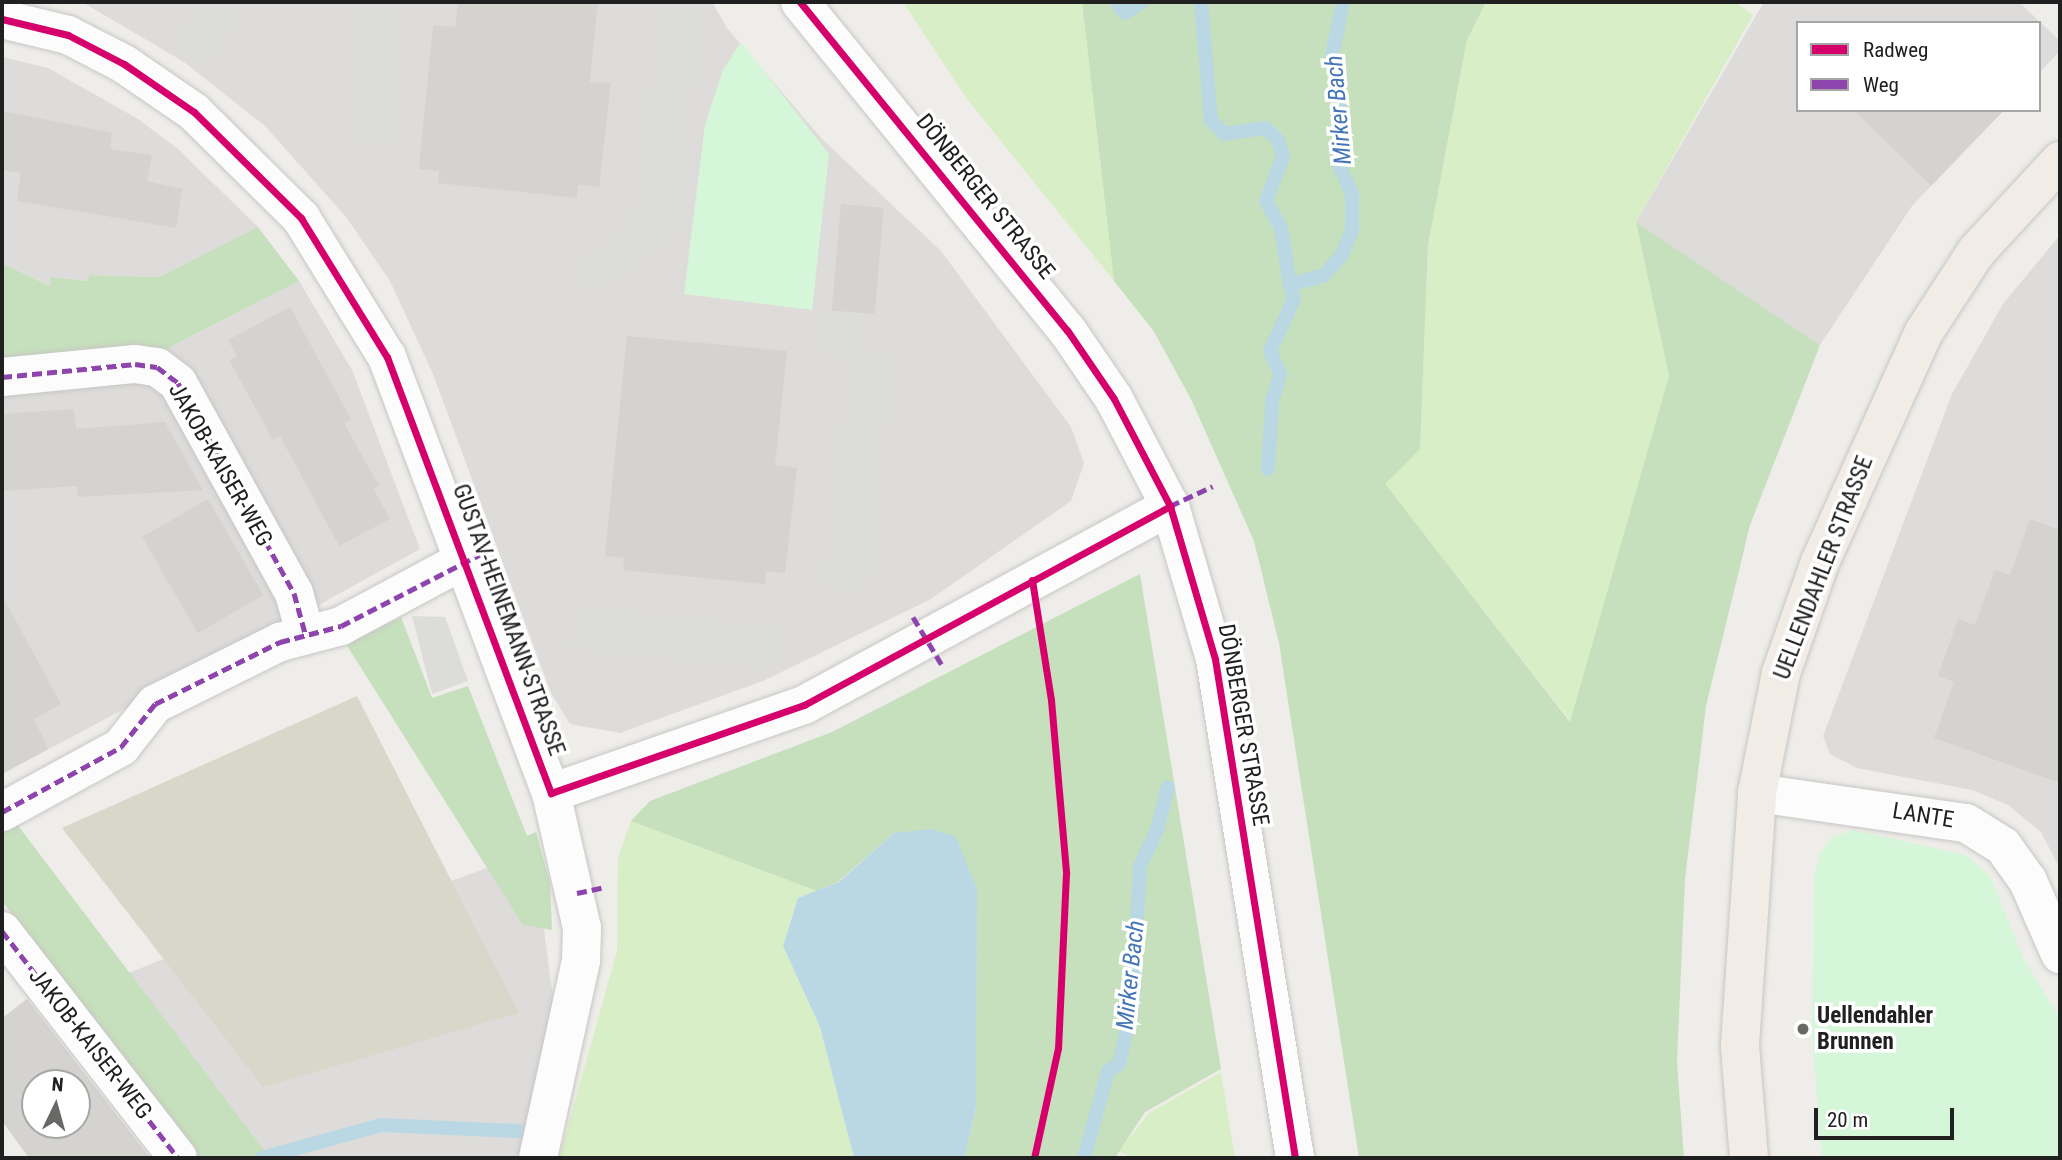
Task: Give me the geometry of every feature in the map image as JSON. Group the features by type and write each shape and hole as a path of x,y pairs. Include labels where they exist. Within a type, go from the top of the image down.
{"main road":[{"name":"UELLENDAHLER STRASSE","path":"1749,1158 1740,1045 1756,793 1777,686 1816,575 1924,332 1976,252 2060,161"}],"street":[{"name":"DÖNBERGER STRASSE","path":"800,2 1067,330 1114,399 1170,506 1215,659 1296,1158"},
{"name":"GUSTAV-HEINEMANN-STRASSE","path":"2,19 68,35 124,64 194,112 302,218 387,357 551,793 582,928 581,960 538,1158"},
{"name":"JAKOB-KAISER-WEG","path":"2,377 135,364 157,367 178,383 294,593 305,634"},
{"name":"GUSTAV-HEINEMANN-STRASSE","path":"551,793 804,705 1170,506"},
{"path":"2,812 121,747 155,704 305,634 341,626 464,560"},
{"name":"LANTE","path":"1756,793 1966,823 2003,846 2016,863 2060,954"},
{"name":"JAKOB-KAISER-WEG","path":"2,930 178,1158"}],"shaded area":[{"path":"82,2 712,2 727,28 822,139 941,251 1071,427 1084,463 1071,501 931,599 763,681 620,733 570,724 551,693 433,374 390,281 346,217 265,126 184,62"},
{"path":"202,2 244,2 204,63 175,43"},
{"path":"350,2 389,2 389,142 350,142"},
{"path":"632,2 699,7 678,223 671,241 589,292 572,264 632,229 642,191 662,9"},
{"path":"1764,2 2019,2 2039,21 1796,21 1796,112 2002,112 1912,206 1820,345 1636,222"},
{"path":"2041,23 2060,41 2060,51 2041,71"},
{"path":"2,57 48,68 138,119 178,149 258,227 159,277 91,275 88,281 52,277 51,286 2,263"},
{"path":"2060,235 2060,869 2041,832 2008,805 1972,790 1857,768 1830,754 1823,736 1952,394 2003,304"},
{"path":"299,281 352,370 420,549 317,606 160,352"},
{"path":"825,316 863,319 862,354 891,357 866,593 826,587 853,357 822,352"},
{"path":"145,381 168,396 281,610 281,620 275,629 2,774 2,392"},
{"path":"577,607 779,628 775,668 573,647"},
{"path":"412,616 445,617 468,681 432,694"},
{"path":"357,696 519,1013 263,1087 62,828"},
{"path":"528,853 542,914 555,1014 520,1158 231,1158 102,984 389,867 405,898"}],"green space":[{"path":"903,2 1082,2 1114,281 967,99"},
{"path":"1082,2 1486,2 1467,40 1428,245 1420,449 1385,484 1570,722 1669,376 1636,222 1820,345 1750,525 1706,706 1685,879 1677,1062 1684,1158 1359,1158 1279,643 1254,541 1191,399 1153,330 1114,281"},
{"path":"1486,2 1735,2 1753,15 1636,222 1669,376 1571,722 1384,484 1420,449 1428,245 1467,40"},
{"path":"741,42 829,154 812,310 684,294 705,125 723,70"},
{"path":"258,227 299,281 160,352 2,361 2,263 50,286 51,277 87,281 90,275 159,277"},
{"path":"1140,574 1221,1069 1145,1112 1115,1158 964,1158 976,1108 974,979 894,833 838,882 817,891 631,821 650,801 832,732"},
{"path":"401,617 432,698 468,686 527,836 536,832 550,883 552,930 523,925 346,644"},
{"path":"631,821 817,891 798,898 783,946 820,1027 854,1158 559,1158 617,951 618,858"},
{"path":"16,823 270,1158 195,1158 2,901 2,832"},
{"path":"1854,830 1966,855 1990,876 2024,959 2060,1019 2060,1158 1822,1158 1812,1034 1814,880 1820,854 1833,836"},
{"path":"1221,1072 1235,1158 1131,1158 1119,1151 1149,1113"}],"water":[{"path":"933,829 956,837 977,889 976,1108 964,1158 854,1158 820,1027 783,946 798,898 839,882 894,833"}],"building":[{"path":"458,2 598,2 590,82 611,83 599,187 578,185 577,198 438,183 439,171 419,169 433,25 455,27"},
{"path":"2,111 112,133 110,149 152,155 147,181 182,189 176,228 17,201 21,173 2,170"},
{"path":"1856,112 2002,112 1931,186"},
{"path":"841,204 884,208 875,314 832,311"},
{"path":"290,307 351,419 344,423 379,486 373,488 390,519 339,546 280,436 273,440 229,360 237,356 228,340"},
{"path":"627,336 787,351 775,465 797,468 785,573 766,571 765,584 623,570 624,558 605,556"},
{"path":"74,409 76,429 165,422 203,490 78,497 77,486 2,491 2,414"},
{"path":"208,499 264,595 198,633 142,537"},
{"path":"2030,519 2060,530 2060,783 1934,738 1954,682 1938,676 1958,619 1975,625 1995,570 2010,575"},
{"path":"2,595 61,704 34,719 48,749 2,774"},
{"path":"27,999 81,1069 21,1069 21,1139 91,1139 91,1082 150,1158 29,1158 2,1121 2,1018"}],"waterway":[{"path":"1116,2 1125,13 1142,2"},
{"path":"1201,2 1211,120 1224,134 1265,128 1278,140 1283,157 1266,201 1281,228 1290,285"},
{"name":"Mirker Bach","path":"1268,469 1272,401 1280,374 1270,351 1294,299 1290,285 1324,275 1342,255 1352,230 1352,194 1338,163 1341,114 1332,56 1343,2"},
{"name":"Mirker Bach","path":"1084,1158 1108,1071 1119,1064 1133,1002 1140,866 1157,830 1168,787"},
{"path":"262,1158 381,1125 518,1131"}],"marked path":[{"path":"2,377 135,364 157,367 178,383 294,593 305,633"},
{"path":"1170,506 1213,486"},
{"path":"2,812 121,747 155,704 280,642 341,626 491,549"},
{"path":"913,617 942,665"},
{"path":"577,893 606,887"},
{"path":"2,931 178,1158"}],"cycle path":[{"path":"800,2 1067,330 1114,399 1170,506 1215,659 1295,1158"},
{"path":"2,19 68,35 124,64 194,112 301,218 387,357 551,793 804,705 1170,506"},
{"path":"1032,580 1051,700 1066,873 1058,1048 1034,1158"}],"place":[{"name":"Uellendahler Brunnen","path":"1803,1029"}]}
